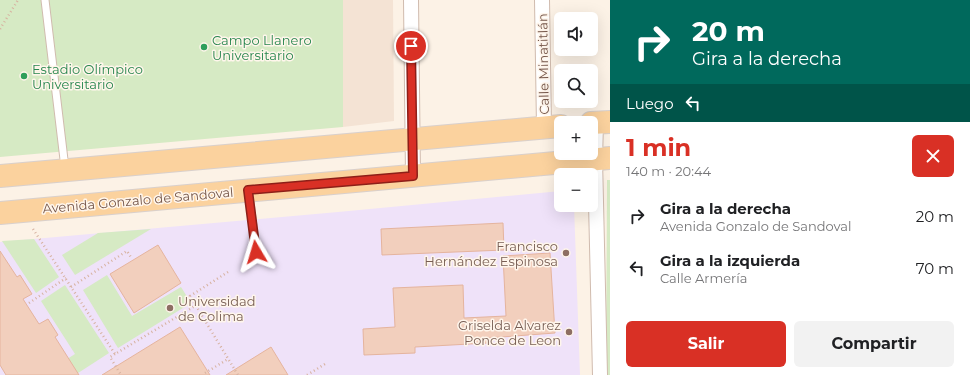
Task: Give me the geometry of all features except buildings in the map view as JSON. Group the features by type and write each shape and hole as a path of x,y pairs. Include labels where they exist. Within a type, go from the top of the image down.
{"main road":[{"path":"0,176 552,127"},
{"name":"Avenida Gonzalo de Sandoval","path":"0,213 602,159"}],"street":[{"path":"411,0 413,176"},
{"name":"Calle Minatitlán","path":"542,0 552,127"},
{"path":"599,122 602,159 600,375"}],"lane":[{"path":"45,0 65,171"},
{"path":"248,190 256,252"}],"path":[{"path":"0,29 18,0"},
{"path":"22,211 115,354"},
{"path":"71,286 127,251 132,259"},
{"path":"228,272 190,296 238,375"},
{"path":"29,303 66,278"},
{"path":"121,375 110,357 195,306"},
{"path":"206,373 228,359"},
{"path":"306,375 325,364"}],"shaded area":[{"path":"343,0 393,0 394,121 343,127"},
{"path":"554,192 554,212 574,212 580,375 0,375 0,242"}],"green space":[{"path":"0,0 343,0 343,127 0,157"},
{"path":"607,180 610,180 610,375 606,375"},
{"path":"151,229 75,275 62,255 98,233"},
{"path":"34,239 59,277 36,293 2,241"},
{"path":"107,275 132,316 181,287 191,303 118,348 83,290"},
{"path":"65,285 109,353 75,375 42,375 75,354 41,301"}],"place":[{"name":"Campo Llanero Universitario","path":"204,47"},
{"name":"Estadio Olímpico Universitario","path":"24,76"},
{"name":"Francisco Hernández Espinosa","path":"566,253"},
{"name":"Universidad de Colima","path":"170,308"},
{"name":"Griselda Alvarez Ponce de Leon","path":"569,332"}],"route":[{"path":"256,252 248,190 413,176 411,46"}]}
